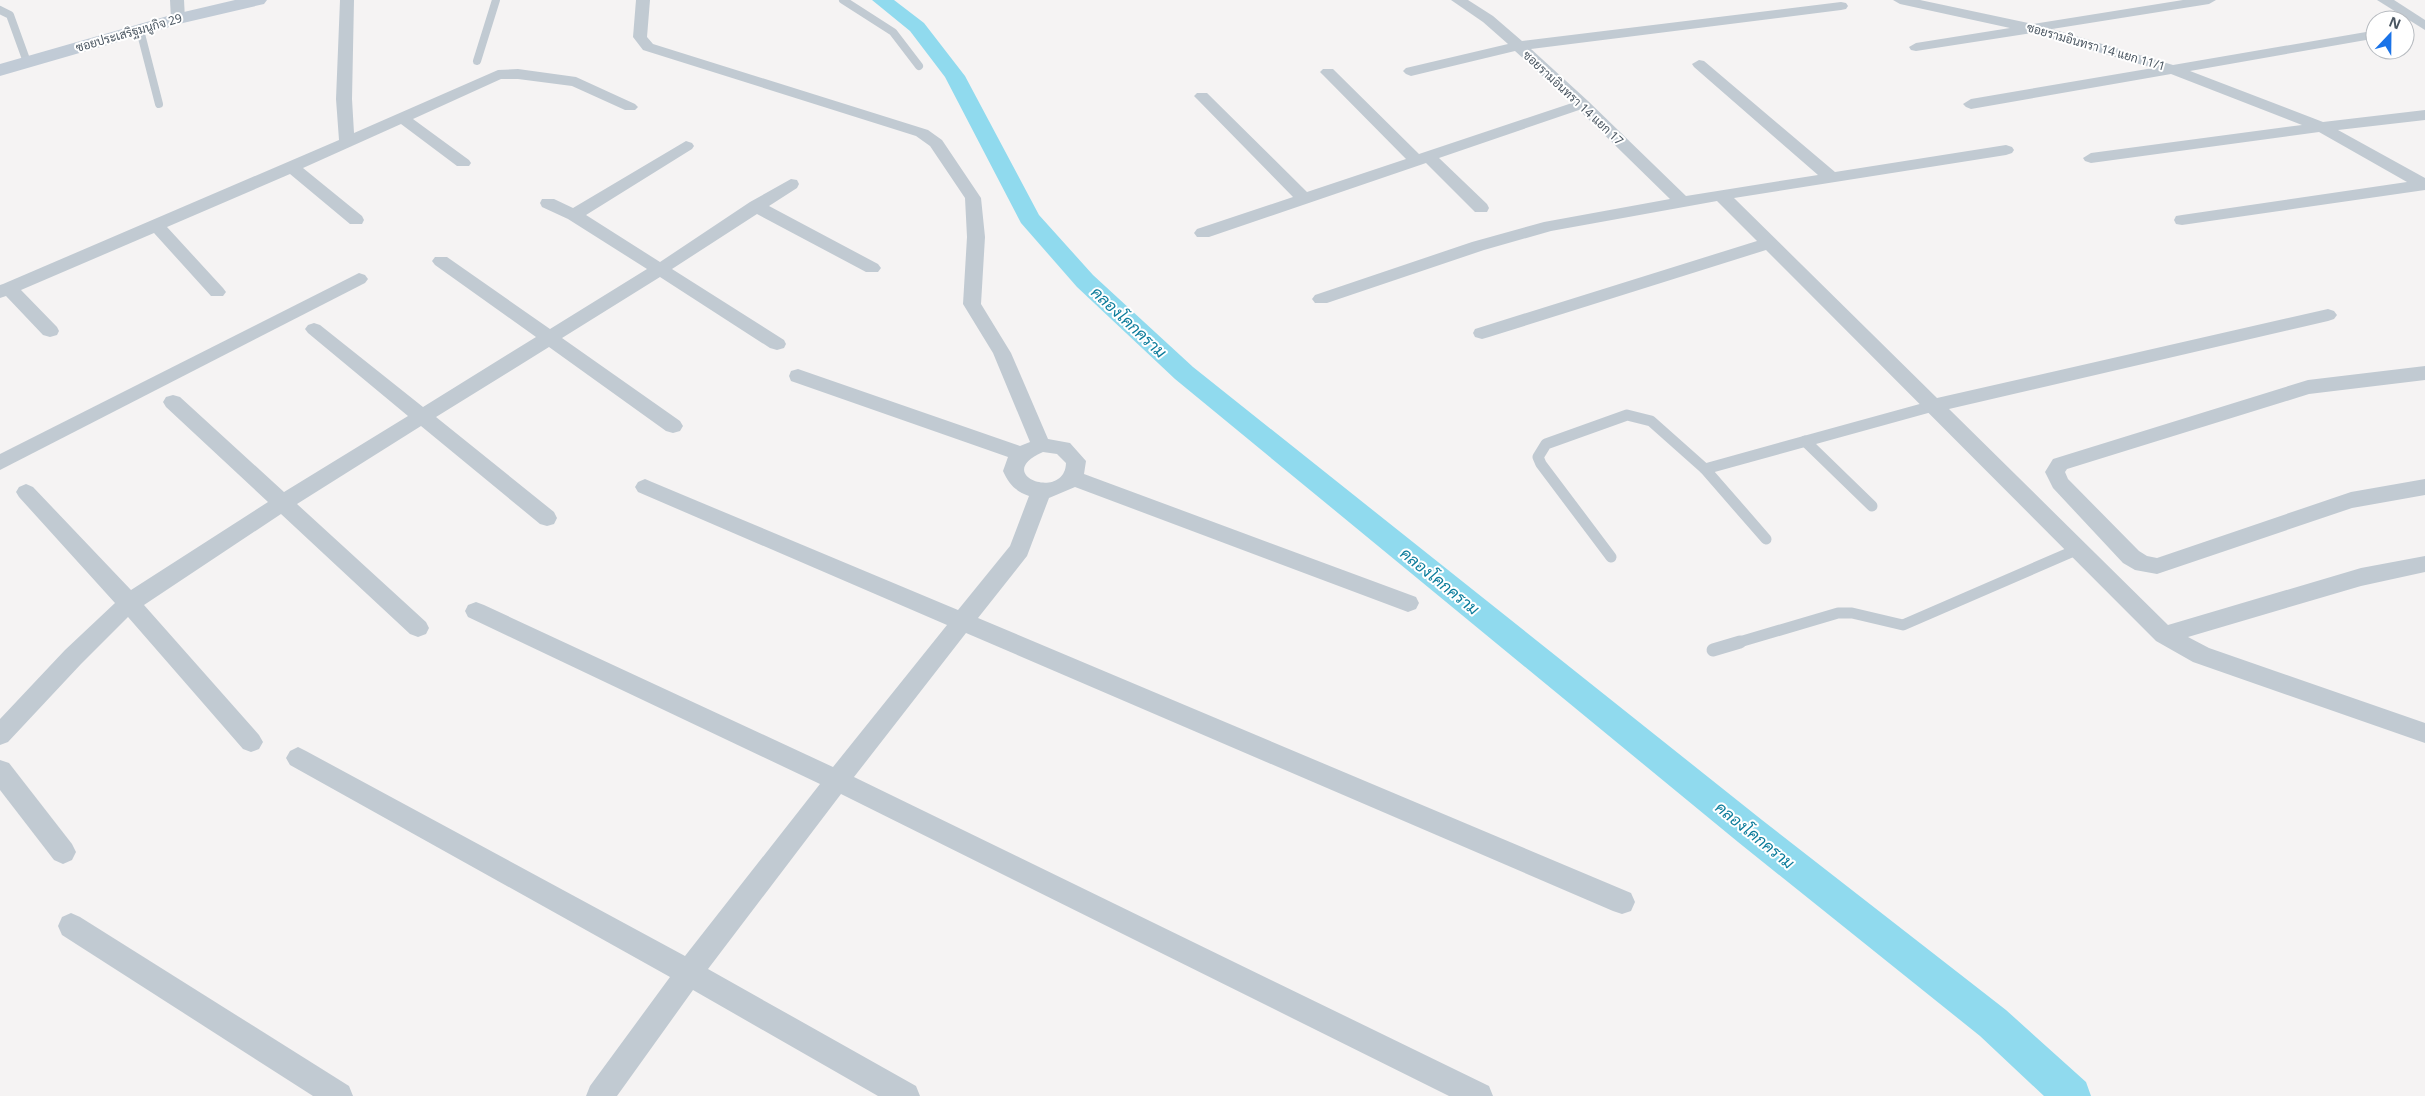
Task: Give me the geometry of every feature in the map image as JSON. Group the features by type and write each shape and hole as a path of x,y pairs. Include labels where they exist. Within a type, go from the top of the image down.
{"street":[{"path":"177,0 178,19"},
{"name":"ซอยประเสริฐมนูกิจ 29","path":"0,70 178,19 258,0"},
{"path":"347,0 344,99 347,141"},
{"path":"643,0 640,37 648,47 922,133 936,144 973,198 976,237 972,304 1002,353 1041,445"},
{"name":"ซอยรามอินทรา 14 แยก 17","path":"1458,0 1488,19 1518,46 1582,104 1683,203"},
{"name":"ซอยรามอินทรา 14 แยก 11/1","path":"1900,0 2032,28 2172,69 2321,127 2425,185"},
{"path":"1916,47 2209,0"},
{"path":"2384,0 2422,21"},
{"path":"1411,71 1518,46 1841,6"},
{"path":"1970,104 2365,36"},
{"path":"1699,64 1831,177"},
{"path":"1328,72 1422,158 1481,208"},
{"path":"50,330 4,290 292,167 498,75 508,74 579,83 630,108"},
{"path":"1202,96 1304,198"},
{"path":"1203,233 1582,104"},
{"path":"2091,158 2425,115"},
{"path":"402,118 463,163"},
{"path":"574,215 686,146"},
{"path":"1321,299 1478,246 1532,231 1721,195 2006,150"},
{"path":"292,167 356,220"},
{"path":"0,735 73,657 129,603 284,502 549,339 791,184"},
{"path":"2182,220 2425,185"},
{"path":"1721,195 2076,550 2164,635 2201,655 2256,672 2425,733"},
{"path":"548,203 574,215 777,344"},
{"path":"756,206 872,268"},
{"path":"156,226 217,292"},
{"path":"1482,333 1770,243"},
{"path":"440,261 673,426"},
{"path":"0,463 359,279"},
{"path":"1933,406 2328,315"},
{"path":"314,328 547,518"},
{"path":"2425,374 2308,387 2060,464 2055,472 2060,483 2131,557 2150,566 2157,566 2351,500 2425,487"},
{"path":"798,376 1021,454"},
{"path":"173,402 284,502 418,628"},
{"path":"1041,445 1056,446 1073,456 1076,467 1073,478 1059,488 1041,491 1031,490 1017,481 1013,467 1021,454 1041,445"},
{"path":"1073,478 1408,602"},
{"path":"645,486 1622,902"},
{"path":"600,1096 689,973 837,780 1019,550 1041,491"},
{"path":"26,492 129,603 251,742"},
{"path":"2164,635 2361,577 2425,564"},
{"path":"476,611 837,780 1479,1096"},
{"path":"298,758 689,973 906,1096"},
{"path":"0,771 63,852"},
{"path":"71,926 339,1096"}],"lane":[{"path":"477,61 496,0"},
{"path":"843,0 857,7 892,32 919,66"},
{"path":"0,10 10,15 27,62"},
{"path":"140,30 159,104"},
{"path":"1705,469 1933,406"},
{"path":"1611,557 1541,464 1538,457 1546,444 1627,415 1651,421 1705,469 1766,539"},
{"path":"1805,441 1872,506"},
{"path":"1712,650 1838,613 1852,613 1903,625 2076,550"}],"waterway":[{"name":"คลองโคกคราม","path":"882,0 917,27 955,76 1029,218 1085,281 1184,373 1750,831 1993,1023 2072,1096"}]}
